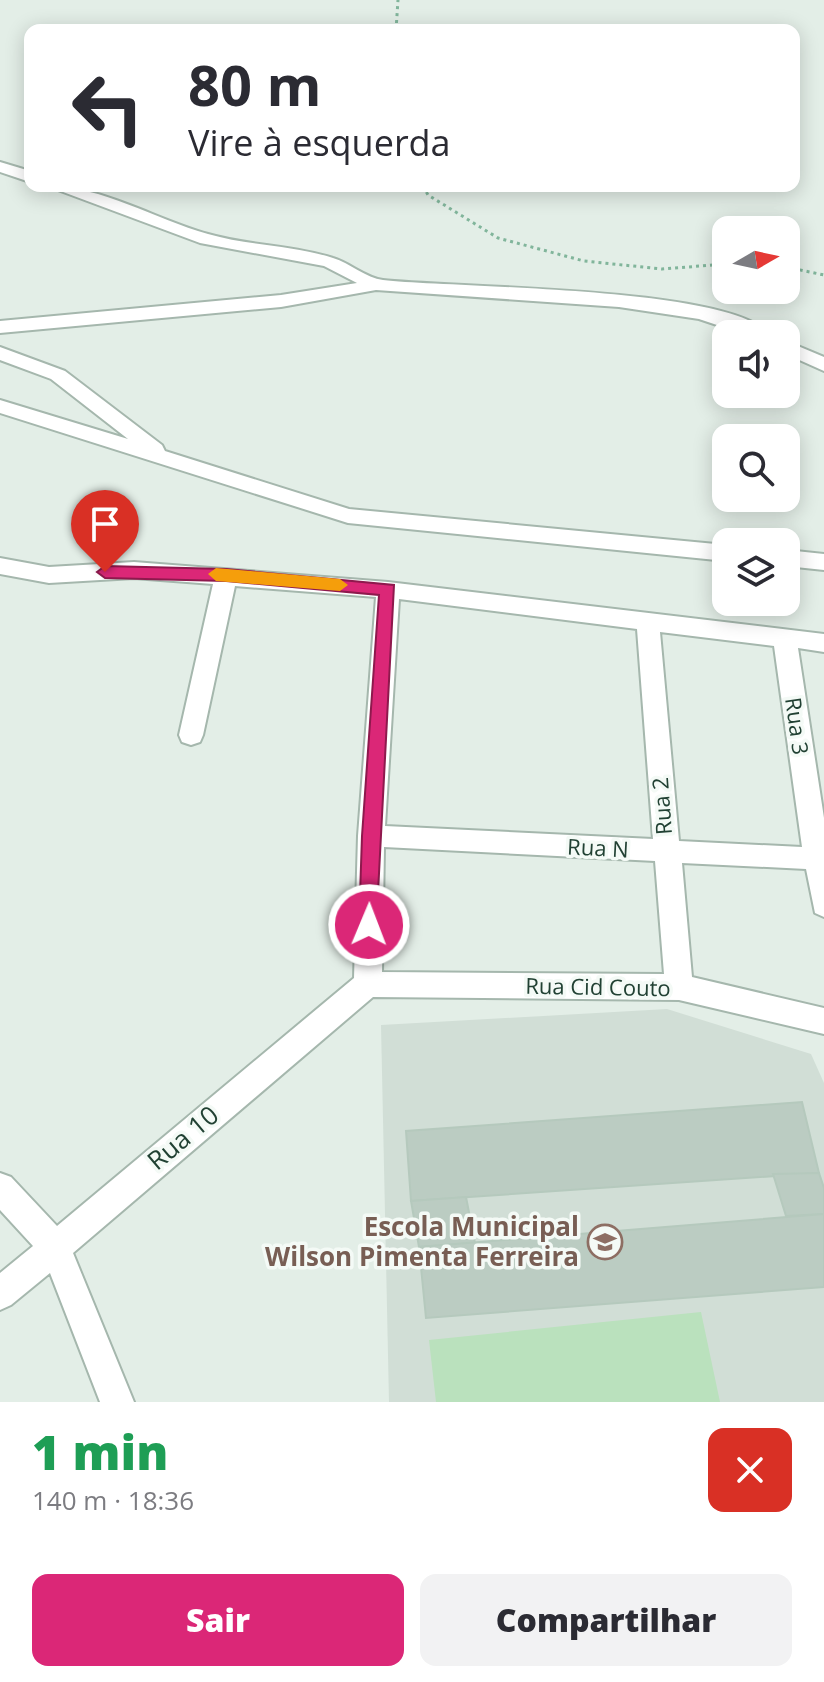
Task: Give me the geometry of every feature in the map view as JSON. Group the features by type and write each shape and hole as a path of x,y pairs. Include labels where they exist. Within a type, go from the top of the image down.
{"street":[{"path":"0,167 24,175"},
{"path":"72,192 206,239 329,262 376,285"},
{"path":"0,327 281,301 376,285 489,287 675,307 731,320"},
{"path":"0,353 58,375 169,461"},
{"path":"800,354 824,365"},
{"path":"0,406 348,516 712,552"},
{"path":"800,559 824,562"},
{"path":"0,566 49,575 134,570 388,590 785,641 824,643"},
{"path":"191,735 226,575"},
{"path":"368,984 371,836 388,590"},
{"name":"Rua 2","path":"648,624 665,852 679,987"},
{"name":"Rua 3","path":"785,641 820,859 824,905"},
{"name":"Rua N","path":"371,836 820,859"},
{"name":"Rua Cid Couto","path":"368,984 679,987 824,1021"},
{"name":"Rua 10","path":"0,1294 368,984"},
{"path":"0,1188 55,1246 117,1402"}],"path":[{"path":"396,24 398,0"},
{"path":"426,192 498,238 584,261 662,269 712,265"},
{"path":"800,270 824,275"}],"shaded area":[{"name":"Escola Municipal Wilson Pimenta Ferreira","path":"667,1009 811,1054 824,1083 824,1402 389,1402 381,1025"}],"green space":[{"path":"701,1312 720,1402 436,1402 429,1340"}],"building":[{"path":"802,1102 819,1173 411,1201 406,1131"},
{"path":"819,1173 824,1188 824,1214 786,1216 773,1174"},
{"path":"466,1197 475,1243 419,1247 411,1201"},
{"path":"824,1214 824,1287 426,1318 419,1247"}],"slow traffic":[{"path":"216,574 340,585"}],"place":[{"name":"Escola Municipal Wilson Pimenta Ferreira","path":"605,1242"}],"route":[{"path":"105,572 134,570 226,575 388,590 371,836 369,925"}]}
